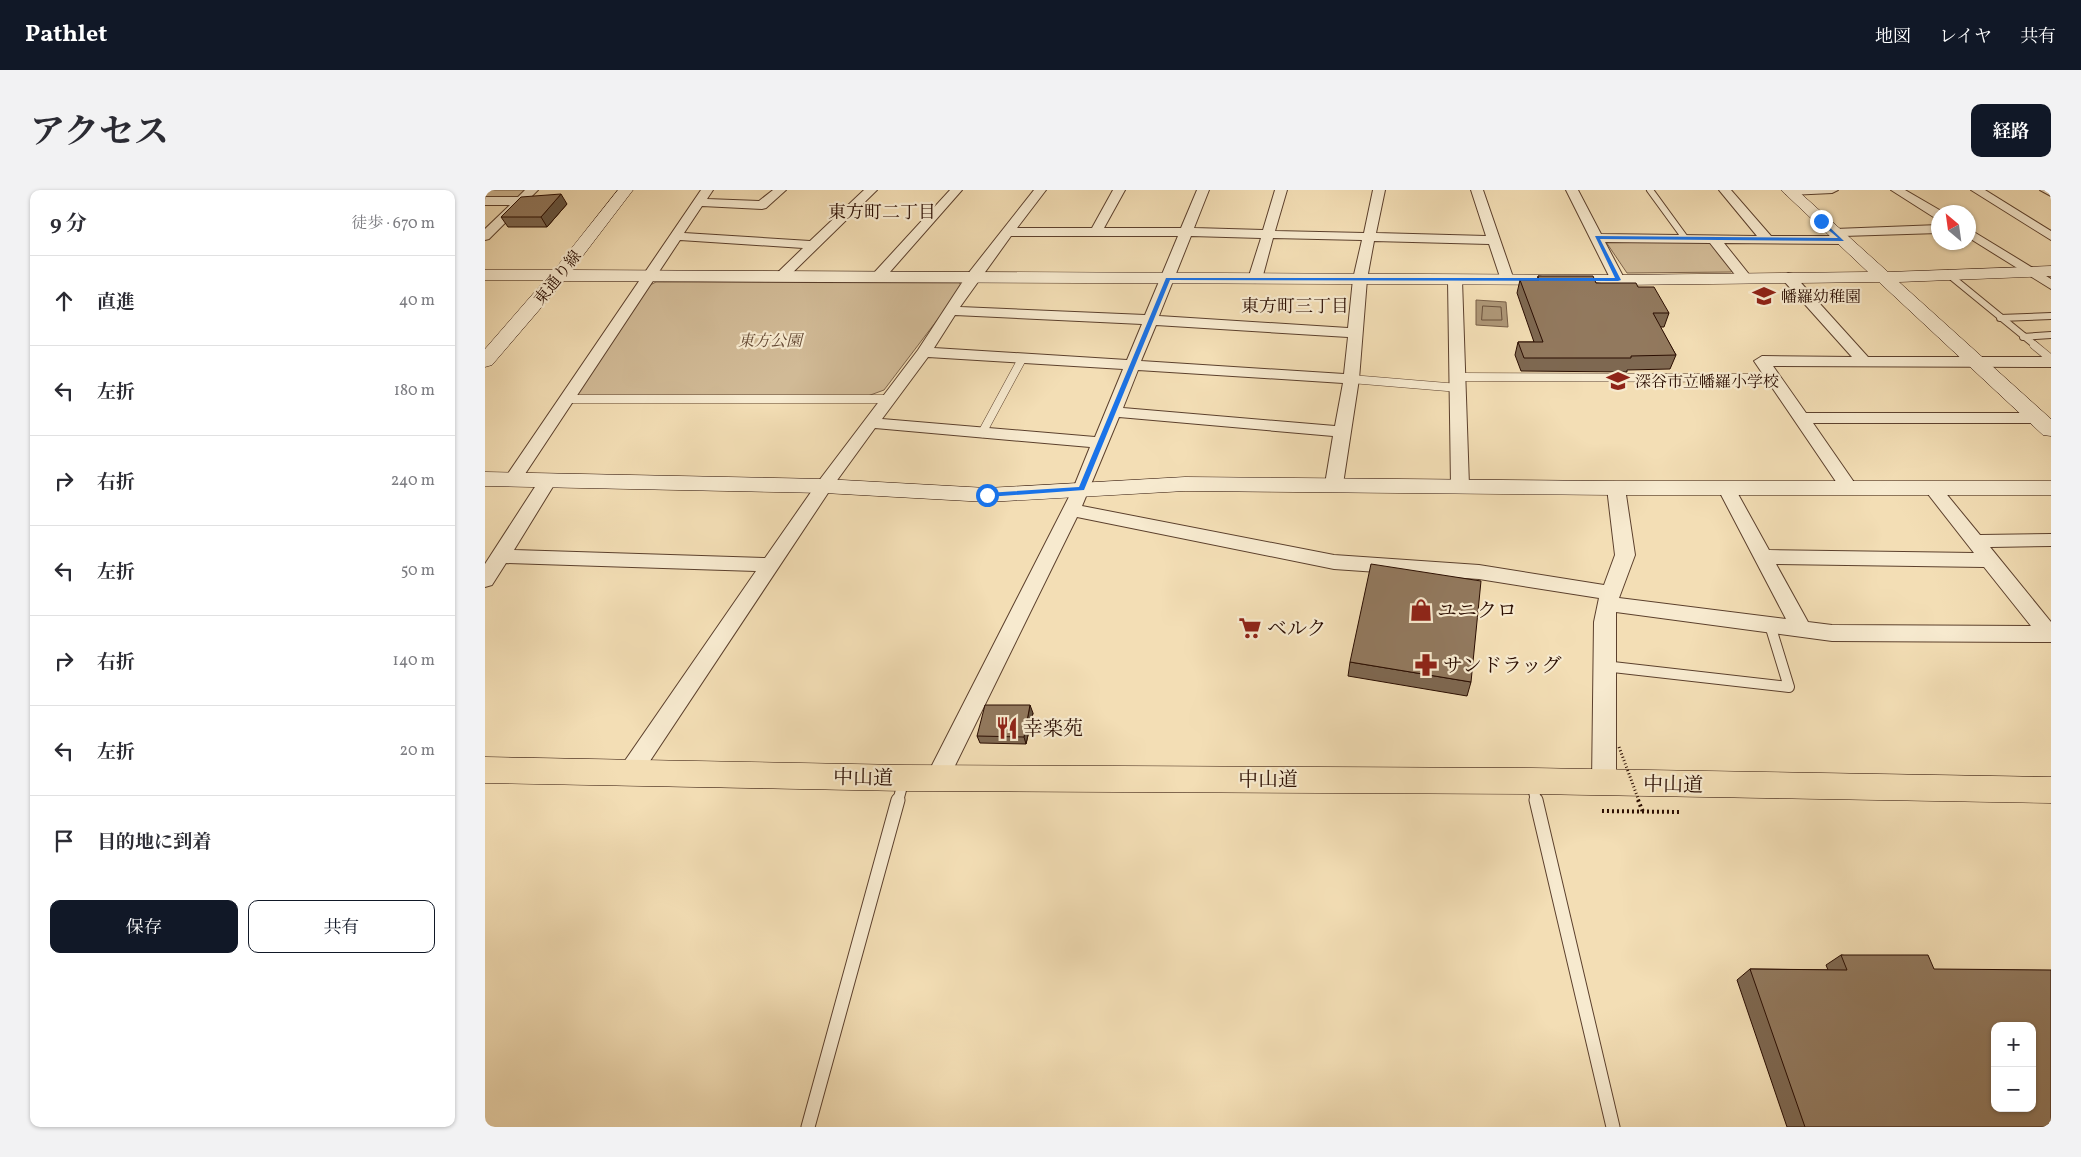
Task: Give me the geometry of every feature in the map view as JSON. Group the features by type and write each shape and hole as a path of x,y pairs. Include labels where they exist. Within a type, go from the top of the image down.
{"highway":[{"name":"中山道","path":"485,770 904,778 939,776 1532,781 1603,797 2051,790"}],"street":[{"path":"485,236 532,190"},
{"name":"東通り線","path":"485,341 612,190"},
{"name":"東通り線","path":"485,362 559,276 626,190"},
{"path":"513,479 707,190"},
{"path":"699,202 762,205 780,190"},
{"path":"780,277 871,190"},
{"path":"877,278 956,190"},
{"path":"630,772 824,486 924,352 972,278 1040,190"},
{"path":"1096,232 1119,190"},
{"path":"939,776 1082,489 1203,190"},
{"path":"1255,279 1266,235 1281,190"},
{"path":"1334,484 1351,379 1360,279 1379,190"},
{"path":"1477,190 1507,280"},
{"path":"1572,190 1618,280"},
{"path":"1725,190 1767,239"},
{"path":"1789,191 1833,190"},
{"path":"1897,190 1931,211"},
{"path":"1977,190 2051,236"},
{"path":"1789,191 2044,424"},
{"path":"485,201 521,201"},
{"path":"1596,238 1767,239 1931,230"},
{"path":"1007,232 1186,232 1494,240"},
{"path":"675,236 814,245"},
{"path":"1976,237 2051,284"},
{"path":"1715,238 1745,278"},
{"path":"485,275 1618,280 1883,277 2051,271"},
{"path":"1788,278 1864,361"},
{"path":"1455,280 1460,486"},
{"path":"950,312 1151,320 1355,333"},
{"path":"924,352 1351,379"},
{"path":"1849,488 1763,361 1974,362 2051,360"},
{"path":"1113,412 1342,432"},
{"path":"1801,418 2044,424"},
{"path":"870,423 1100,443"},
{"path":"485,479 824,486 963,495 1175,484 1727,489 2051,488"},
{"path":"485,580 548,480"},
{"path":"1603,797 1603,622 1609,598 1625,555 1616,488"},
{"path":"1727,489 1801,628"},
{"path":"1933,489 2050,634"},
{"path":"1071,510 1334,562 1479,572 1609,598 1770,625 1832,633 2050,634"},
{"path":"1974,541 2051,540"},
{"path":"500,556 771,565"},
{"path":"1763,557 1989,560"}],"lane":[{"path":"1650,190 1685,238"},
{"path":"1948,274 2051,360"},
{"path":"2001,318 2051,316"},
{"path":"2023,336 2051,336"},
{"path":"981,433 1021,359"},
{"path":"1351,379 1458,382 1774,378"},
{"path":"568,399 887,400"},
{"path":"1604,666 1789,687 1770,625"},
{"path":"808,1127 904,778"},
{"path":"1532,781 1613,1127"}],"path":[{"path":"1619,747 1643,812"},
{"path":"1603,797 1643,812 1679,812"}],"green space":[{"path":"485,190 527,190 519,197 485,199"},
{"path":"1609,240 1708,241 1734,270 1731,272 1627,273 1606,242"},
{"name":"東方公園","path":"656,282 959,283 963,286 884,390 865,397 582,397 577,394 650,285"}],"water":[{"path":"1476,300 1506,302 1508,327 1476,325"}],"building":[{"path":"561,194 541,217 501,217 521,197"},
{"path":"1538,276 1593,276 1596,283 1636,283 1638,287 1654,287 1669,313 1653,313 1676,355 1631,356 1631,358 1524,358 1518,342 1543,342 1520,280 1539,280"},
{"path":"1371,564 1481,581 1471,682 1350,662"},
{"name":"幸楽苑","path":"985,705 1030,705 1024,737 977,736"},
{"path":"1841,955 1928,955 1934,969 2051,970 2051,1127 1805,1127 1750,969 1847,970"}],"place":[{"name":"幡羅幼稚園","path":"1764,296"},
{"name":"深谷市立幡羅小学校","path":"1618,381"},
{"name":"ユニクロ","path":"1421,610"},
{"name":"ベルク","path":"1250,628"},
{"name":"サンドラッグ","path":"1426,665"},
{"name":"幸楽苑","path":"1007,728"}],"district":[{"name":"東方町二丁目","path":"882,212"},
{"name":"東方町三丁目","path":"1295,306"}],"route":[{"path":"987,495 1082,489 1168,279 1618,280 1596,238 1842,240 1821,221"}]}
